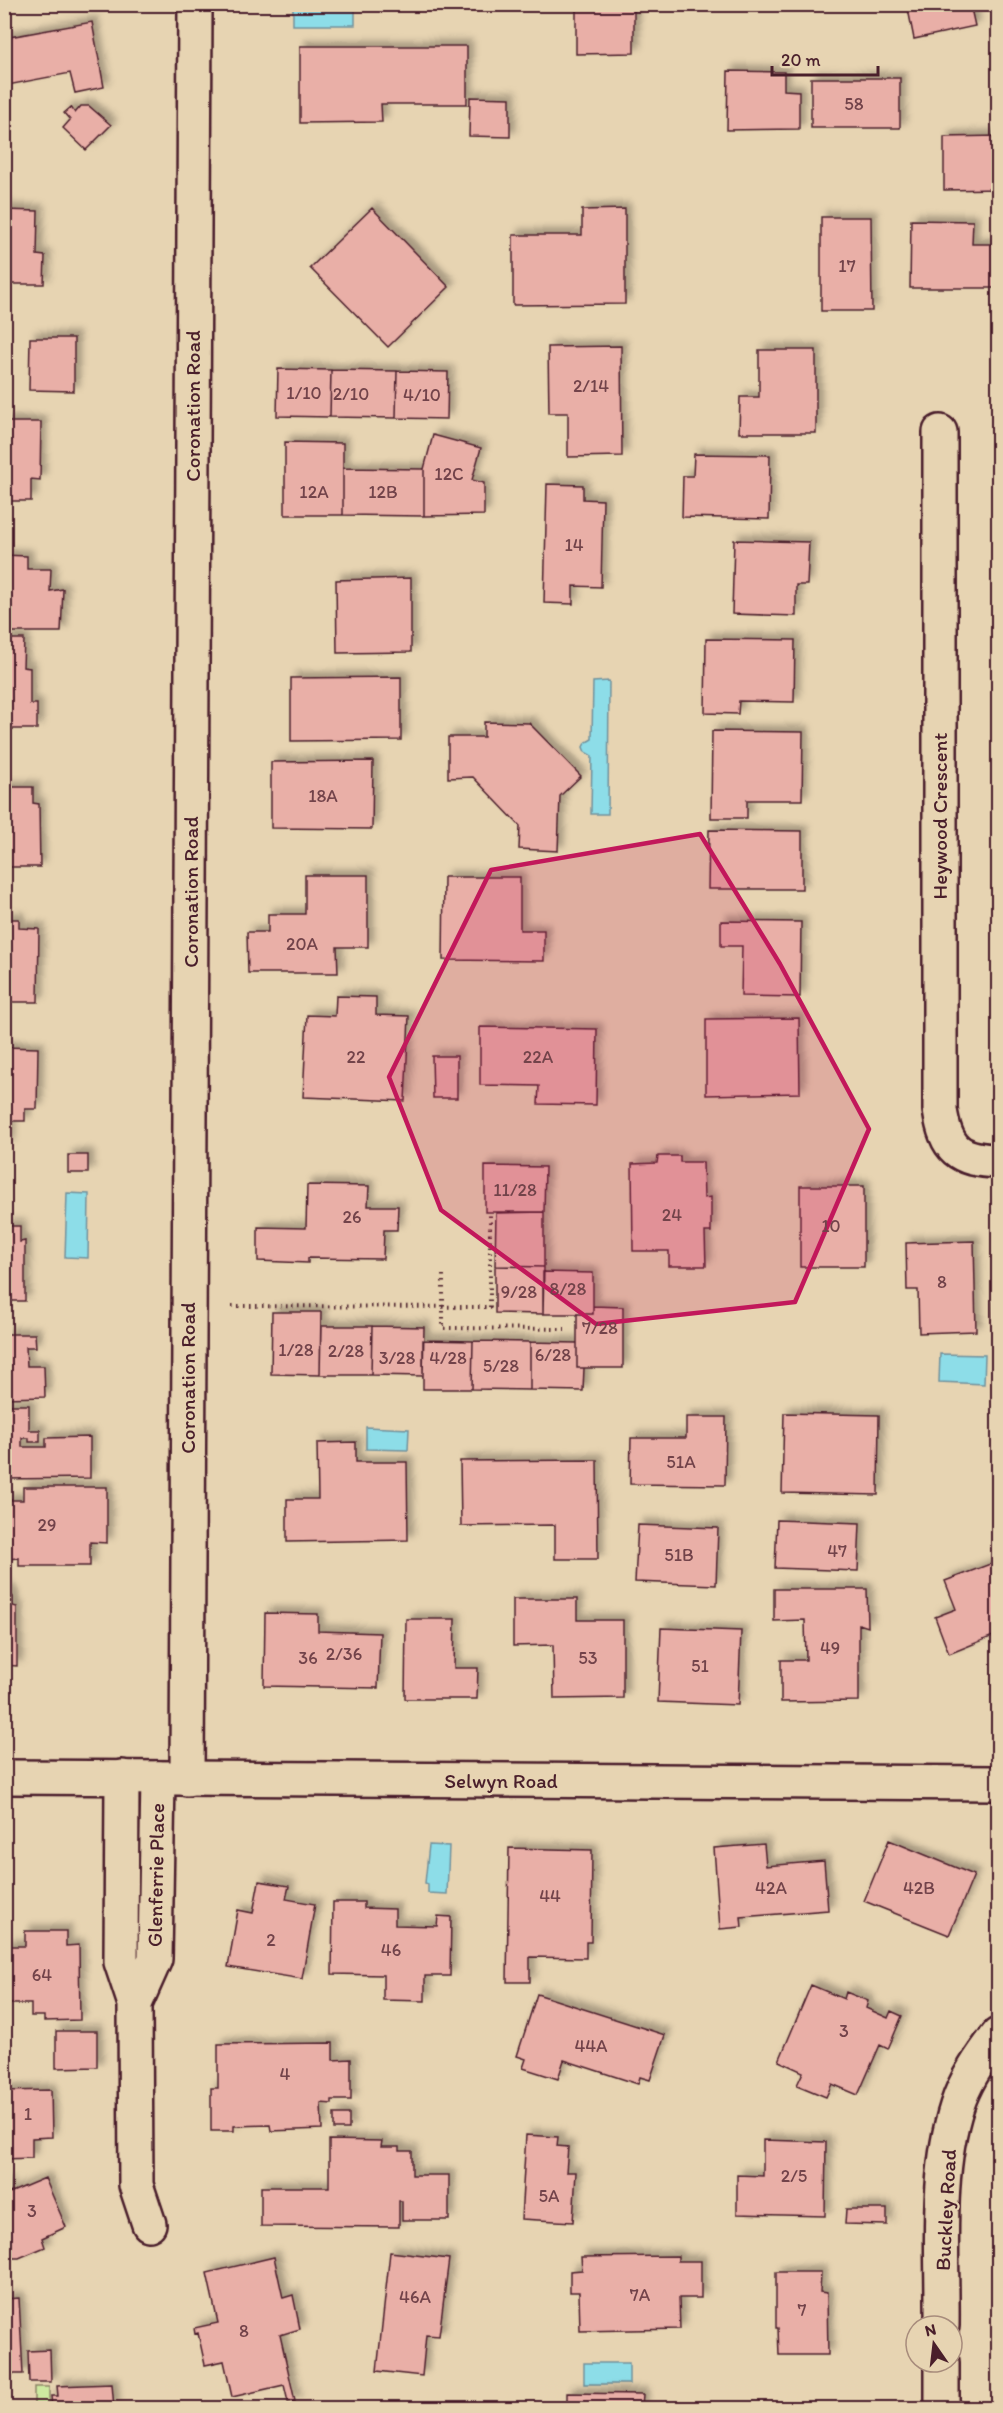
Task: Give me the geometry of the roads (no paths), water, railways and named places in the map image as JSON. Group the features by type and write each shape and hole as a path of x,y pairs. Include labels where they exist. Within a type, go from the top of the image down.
{"street":[{"name":"Coronation Road","path":"172,1778 195,4"},
{"name":"Heywood Crescent","path":"940,432 940,1110 944,1133 957,1151 980,1161 999,1161"},
{"name":"Selwyn Road","path":"4,1777 999,1783"},
{"name":"Glenferrie Place","path":"122,1777 121,1962 135,2004 136,2186 149,2224"},
{"name":"Glenferrie Place","path":"135,2004 155,1959 172,1778"},
{"name":"Buckley Road","path":"942,2314 943,2186 946,2154 960,2097 976,2064 999,2035"},
{"path":"942,2374 942,2409"}],"water":[{"path":"293,5 355,5 355,25 293,25"},
{"path":"609,681 608,814 591,814 592,756 585,752 583,747 592,739 593,682"},
{"path":"67,1193 89,1194 88,1258 65,1257"},
{"path":"940,1354 985,1355 984,1384 939,1382"},
{"path":"366,1427 409,1429 408,1450 366,1449"},
{"path":"429,1845 449,1846 447,1894 428,1893 428,1884 425,1883"},
{"path":"584,2363 629,2363 629,2384 584,2384"}]}
